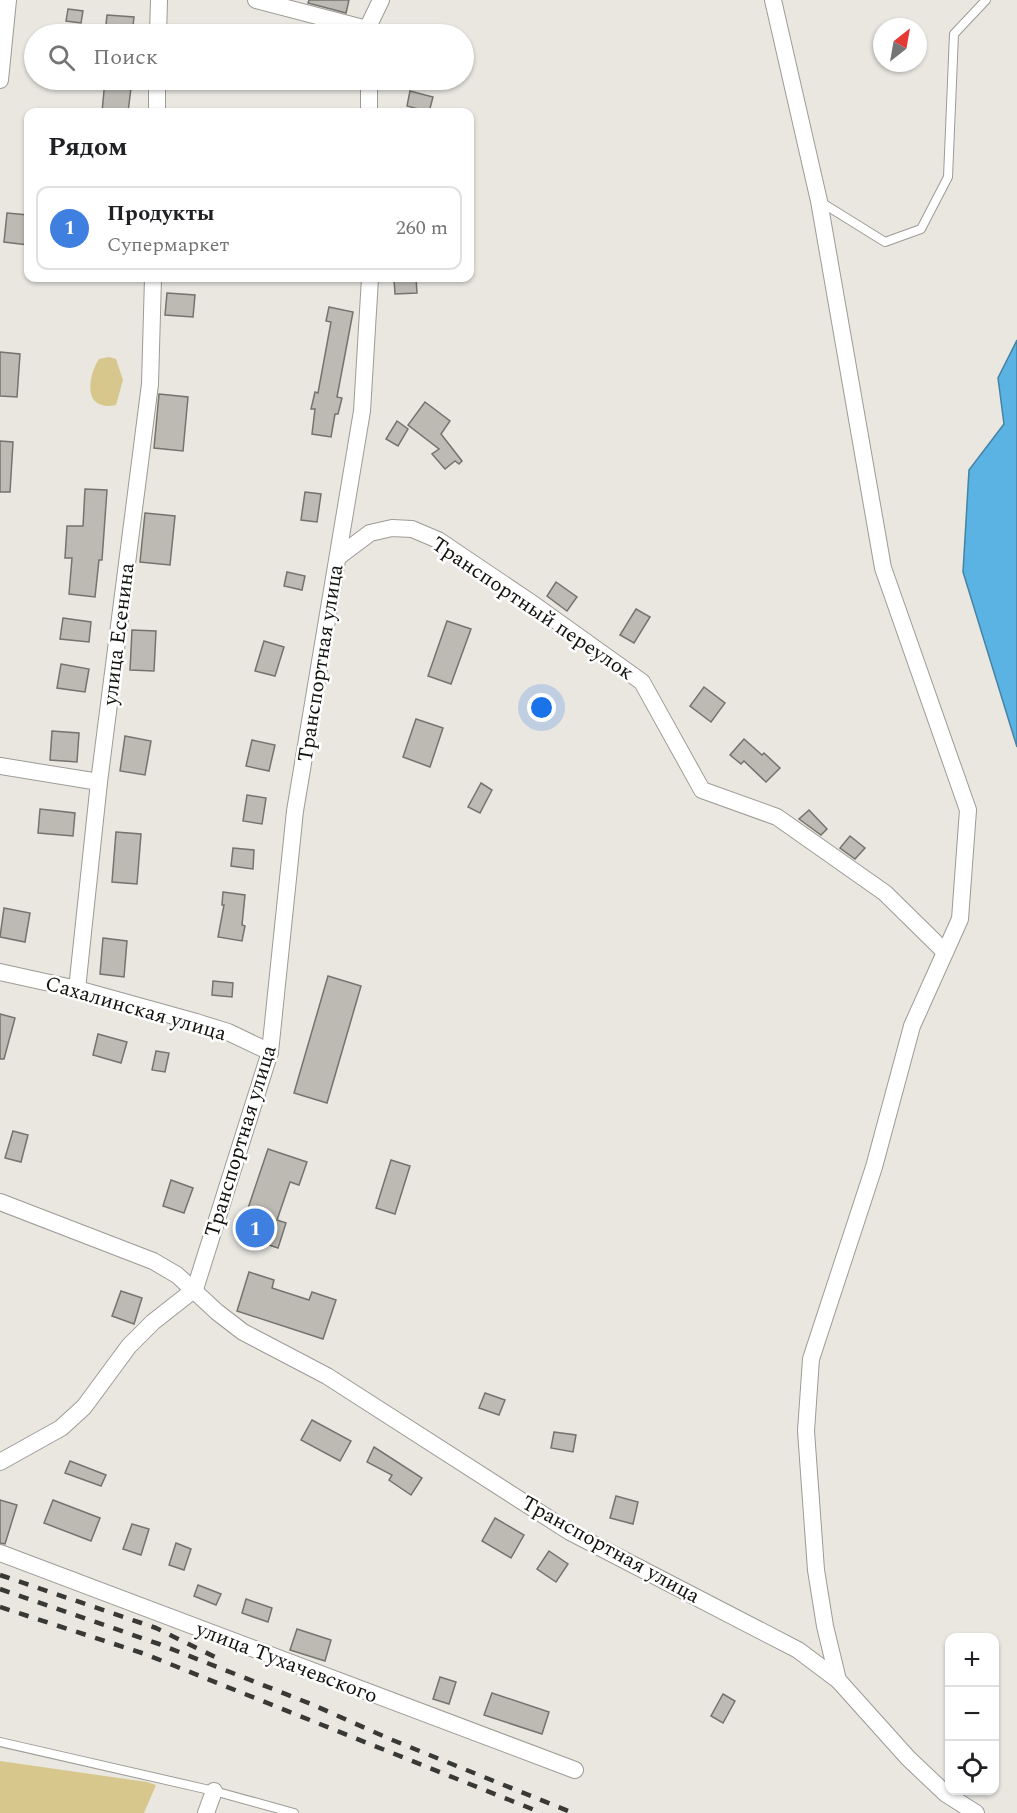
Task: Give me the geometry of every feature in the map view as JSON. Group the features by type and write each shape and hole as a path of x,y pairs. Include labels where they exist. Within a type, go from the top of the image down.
{"street":[{"path":"0,80 8,0"},
{"path":"158,24 159,0"},
{"path":"256,0 339,24"},
{"path":"370,24 381,0"},
{"path":"773,0 819,201 883,568 968,810 960,919 912,1026 874,1167 811,1359 806,1431 816,1570 825,1626 838,1680"},
{"path":"157,90 157,108"},
{"path":"369,90 369,108"},
{"name":"улица Есенина","path":"77,989 99,783 150,384 153,282"},
{"name":"Транспортная улица","path":"370,282 362,411 296,811 270,1052 195,1289 217,1312 243,1332 327,1376 570,1532 798,1650 838,1680 908,1758 946,1794 976,1813"},
{"name":"Транспортный переулок","path":"338,557 370,533 392,528 412,529 438,540 642,682 702,790 777,817 885,893 945,952"},
{"path":"0,766 99,783"},
{"name":"Сахалинская улица","path":"0,972 77,989 228,1032 270,1052"},
{"path":"0,1202 153,1261 195,1289 153,1322 129,1346 84,1407 62,1428 0,1461"},
{"name":"улица Тухачевского","path":"0,1553 575,1770"},
{"path":"206,1813 214,1791"}],"lane":[{"path":"819,201 885,242 921,229 948,177 954,34 986,0"},
{"path":"0,1742 214,1791 294,1813"}],"shaded area":[{"path":"109,357 116,359 123,380 116,405 105,406 93,399 90,384 99,359"},
{"path":"0,1761 156,1785 144,1813 0,1813"}],"water":[{"path":"1017,340 1017,747 963,572 969,470 1004,424 998,378"}],"building":[{"path":"309,0 349,0 346,13 308,3"},
{"path":"68,9 83,11 81,23 66,21"},
{"path":"107,15 134,17 133,24 106,24"},
{"path":"104,90 131,90 128,108 102,108"},
{"path":"410,91 433,97 430,108 407,106"},
{"path":"7,213 24,215 24,244 4,242"},
{"path":"394,282 416,282 417,293 395,294"},
{"path":"167,293 195,295 193,317 165,315"},
{"path":"329,307 353,312 337,397 342,398 338,414 335,414 331,437 312,434 315,409 311,409 315,392 318,393 331,322 326,321"},
{"path":"0,352 20,354 17,397 0,396"},
{"path":"159,394 188,397 183,451 154,448"},
{"path":"425,402 450,421 441,434 462,461 459,464 455,461 445,469 432,454 439,449 408,425"},
{"path":"397,421 408,429 398,446 386,439"},
{"path":"0,441 13,442 10,492 0,492"},
{"path":"85,489 107,490 102,560 99,560 95,597 69,594 72,558 65,558 67,526 83,526"},
{"path":"305,492 321,494 317,522 301,520"},
{"path":"145,513 175,516 170,565 140,562"},
{"path":"287,572 305,576 302,590 284,586"},
{"path":"556,582 577,597 567,611 547,596"},
{"path":"636,609 650,617 634,643 620,635"},
{"path":"63,618 91,622 89,642 60,639"},
{"path":"447,621 471,629 451,684 428,676"},
{"path":"132,630 156,631 154,671 130,670"},
{"path":"264,641 284,647 275,676 255,671"},
{"path":"61,664 89,669 85,692 57,688"},
{"path":"704,687 725,703 711,722 690,706"},
{"path":"416,719 443,728 430,767 403,757"},
{"path":"52,731 79,733 77,762 50,760"},
{"path":"125,736 151,741 145,775 120,771"},
{"path":"744,739 780,768 766,782 744,761 741,764 730,755"},
{"path":"252,740 275,745 269,771 246,766"},
{"path":"481,783 492,790 480,813 468,807"},
{"path":"247,795 266,798 262,824 243,821"},
{"path":"40,809 75,813 73,836 38,833"},
{"path":"809,810 827,829 821,835 799,819"},
{"path":"116,832 141,834 137,884 112,882"},
{"path":"850,836 865,848 855,859 840,848"},
{"path":"233,848 254,850 253,869 231,866"},
{"path":"223,892 245,895 242,925 245,926 242,941 218,937 224,905 222,905"},
{"path":"4,908 30,913 25,942 0,937"},
{"path":"103,938 127,941 124,977 100,974"},
{"path":"328,976 361,986 327,1103 294,1093"},
{"path":"213,981 233,983 232,997 212,995"},
{"path":"0,1014 15,1018 4,1059 0,1059"},
{"path":"98,1034 127,1042 121,1063 93,1055"},
{"path":"156,1051 169,1053 165,1072 152,1070"},
{"path":"13,1131 28,1135 21,1162 5,1158"},
{"path":"268,1149 307,1162 299,1185 290,1182 277,1220 286,1223 278,1248 239,1235"},
{"path":"391,1160 410,1166 395,1214 376,1208"},
{"path":"171,1180 193,1188 184,1213 163,1206"},
{"path":"249,1272 274,1280 272,1288 309,1300 312,1292 336,1300 323,1339 237,1311"},
{"path":"121,1291 142,1298 134,1324 112,1316"},
{"path":"485,1393 505,1400 499,1415 479,1408"},
{"path":"312,1420 351,1441 340,1461 301,1440"},
{"path":"554,1432 576,1435 573,1452 551,1448"},
{"path":"374,1447 422,1478 411,1495 389,1480 392,1475 367,1462"},
{"path":"70,1461 106,1475 101,1486 65,1473"},
{"path":"616,1496 638,1502 633,1524 610,1518"},
{"path":"0,1500 17,1505 5,1544 0,1543"},
{"path":"53,1500 100,1518 91,1541 44,1523"},
{"path":"495,1518 524,1535 511,1558 482,1541"},
{"path":"132,1524 149,1529 141,1555 123,1549"},
{"path":"176,1543 191,1549 184,1570 169,1565"},
{"path":"549,1551 568,1564 556,1582 537,1569"},
{"path":"198,1585 221,1594 216,1605 194,1596"},
{"path":"246,1599 272,1608 268,1622 242,1613"},
{"path":"297,1629 331,1640 325,1661 290,1650"},
{"path":"440,1677 456,1682 449,1704 433,1699"},
{"path":"492,1693 549,1712 542,1734 484,1715"},
{"path":"723,1694 735,1701 723,1723 711,1716"}],"railway":[{"path":"0,1575 156,1628 219,1659"},
{"path":"0,1589 159,1644 311,1704 390,1739 573,1813"},
{"path":"0,1607 145,1654 542,1813"}],"place":[{"name":"Продукты","path":"255,1228"}]}
